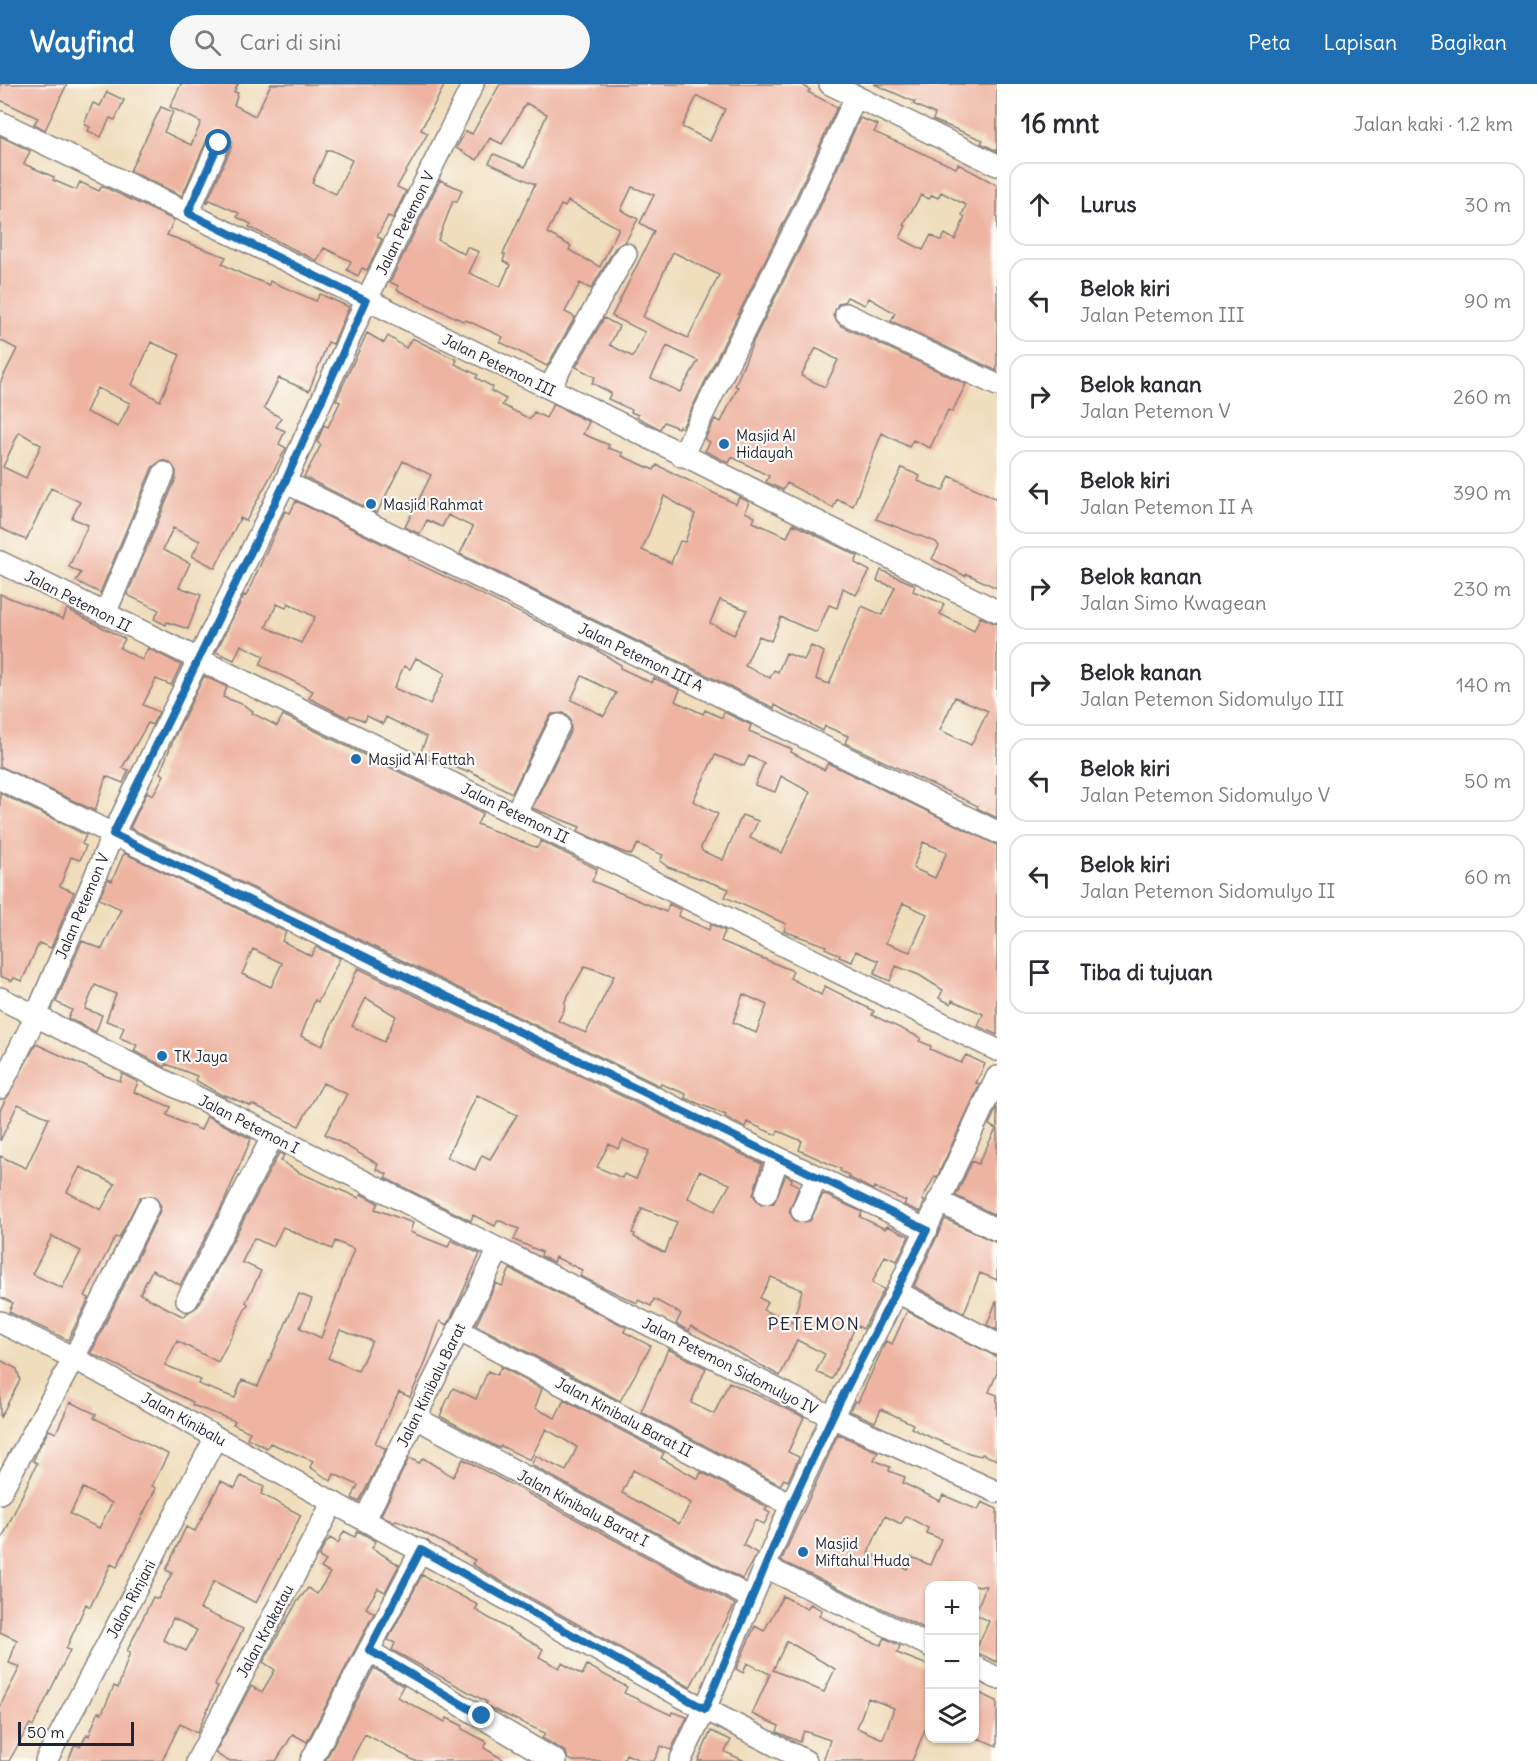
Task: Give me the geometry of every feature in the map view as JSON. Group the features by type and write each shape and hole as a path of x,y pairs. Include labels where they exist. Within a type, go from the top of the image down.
{"street":[{"name":"Jalan Petemon V","path":"0,1088 36,1016 113,834 285,482 366,301 473,84"},
{"path":"830,84 997,165"},
{"path":"682,456 804,211 856,96"},
{"name":"Jalan Petemon III","path":"0,122 366,301 549,387 682,456 997,611"},
{"path":"188,213 219,143"},
{"path":"549,387 626,254"},
{"path":"846,314 997,385"},
{"path":"105,614 164,473"},
{"name":"Jalan Petemon III A","path":"285,482 997,832"},
{"name":"Jalan Petemon II","path":"0,562 997,1050"},
{"path":"516,813 559,725"},
{"path":"0,779 927,1230"},
{"name":"Jalan Petemon I","path":"0,998 498,1251"},
{"path":"680,1761 705,1709 763,1566 791,1505 832,1417 927,1230 938,1201 997,1077"},
{"path":"187,1300 273,1136"},
{"path":"766,1193 778,1158"},
{"path":"802,1211 817,1176"},
{"path":"938,1201 997,1230"},
{"path":"0,1493 74,1358 148,1207"},
{"name":"Jalan Kinibalu Barat","path":"365,1520 498,1251"},
{"name":"Jalan Petemon Sidomulyo IV","path":"498,1251 832,1417 997,1492"},
{"path":"897,1292 997,1344"},
{"name":"Jalan Kinibalu","path":"0,1322 74,1358 705,1709 806,1761"},
{"name":"Jalan Kinibalu Barat II","path":"458,1330 791,1505"},
{"name":"Jalan Kinibalu Barat I","path":"416,1418 751,1598"},
{"name":"Jalan Rinjani","path":"46,1761 216,1437"},
{"name":"Jalan Krakatau","path":"196,1761 333,1502"},
{"path":"311,1761 421,1550"},
{"path":"763,1566 925,1644"},
{"path":"369,1650 556,1761"},
{"path":"979,1669 997,1678"}],"building":[{"path":"0,84 67,84 45,130 34,124 38,118 0,100"},
{"path":"181,84 238,84 234,92 238,93 234,105 255,116 271,84 445,84 421,130 428,133 397,187 406,191 393,218 388,216 377,237 382,239 367,270 362,268 358,276 347,270 351,261 324,248 317,261 249,227 251,224 237,217 239,213 210,200 206,204 231,148 232,141 225,132 217,130 208,137 182,196 130,171 161,107 173,112 164,132 191,145 201,122 170,107","holes":["327,150 352,160 336,194 312,183"]},
{"path":"500,84 801,84 810,90 808,92 837,107 792,206 682,428 664,422 660,429 637,417 638,415 631,412 632,410 608,399 611,393 592,383 595,377 576,367 604,318 619,326 610,345 633,357 645,332 612,316 654,231 640,223 654,195 632,187 621,210 638,219 626,241 615,248 591,289 580,283 565,312 575,317 547,366 500,342 503,337 397,290 398,286 390,282 440,180 462,190 457,202 453,201 438,240 464,254 467,247 479,252 469,273 500,287 510,265 503,261 505,255 503,254 535,184 489,163 494,154 525,167 547,114 526,103 502,144 490,138 477,160 456,148 466,131 472,134","holes":["697,96 725,109 710,141 682,127","568,201 619,228 600,267 569,250 571,246 547,233 561,205 565,207","673,252 719,275 688,338 643,317","667,346 698,361 680,392 651,378"]},
{"path":"874,84 997,84 997,151 981,143 983,140 933,120 935,114 913,104 915,102"},
{"path":"107,92 124,100 115,120 110,118 101,137 88,131 90,127 84,124 93,103 100,106"},
{"path":"860,118 878,125 874,132 956,168 958,164 997,185 997,371 891,321 895,313 869,298 865,305 847,297 845,301 838,304 833,316 841,326 966,384 952,412 948,410 930,448 913,440 909,447 882,433 853,506 837,499 833,508 787,483 783,490 766,482 769,476 732,457 729,463 705,451 710,442 705,439 715,419 721,422 738,387 735,386 754,340 816,216","holes":["941,192 966,205 962,215 965,217 955,240 945,234 941,241 931,235 923,250 900,238 906,226 903,225 921,195 929,199 932,195 938,198","816,348 838,360 825,387 801,376"]},
{"path":"0,136 30,151 24,164 54,177 53,180 76,190 80,182 99,191 102,186 174,220 167,235 226,257 222,264 242,274 269,285 270,281 316,301 320,294 349,307 333,344 328,342 309,391 279,378 264,408 281,418 276,427 285,431 279,444 286,448 246,521 240,518 215,568 192,556 200,541 173,528 163,550 190,563 179,587 201,595 188,629 167,622 166,625 154,619 159,610 127,595 176,478 176,471 169,462 162,460 152,468 100,593 76,581 81,573 69,567 88,525 72,518 80,502 51,488 26,540 0,528 0,383 17,349 0,340","holes":["151,342 180,355 160,401 132,385","97,388 130,403 118,427 86,412","19,432 41,445 26,478 3,467"]},
{"path":"367,333 384,343 388,336 406,348 412,338 457,360 455,364 478,375 476,378 493,387 491,391 506,399 502,405 530,419 534,412 546,418 553,404 589,422 583,434 609,445 608,448 623,453 622,456 654,470 657,465 736,504 739,497 749,502 745,512 755,517 753,522 787,537 793,524 858,556 855,563 870,571 856,595 843,588 837,608 829,605 817,633 781,617 771,641 759,636 745,666 770,678 774,670 778,672 786,653 804,660 811,646 824,652 816,679 829,684 862,606 882,615 895,587 877,581 881,570 915,585 913,591 944,604 940,614 974,631 980,617 997,624 997,818 977,808 978,806 845,743 848,736 825,726 823,731 775,705 774,708 460,554 473,527 448,515 442,527 427,520 420,534 405,527 431,475 403,461 377,513 304,477 321,445 317,442 324,425 328,427 340,402 336,400","holes":["664,496 695,514 685,542 680,541 671,563 642,550","720,600 747,610 734,635 710,623","955,697 988,711 971,745 940,730"]},
{"path":"902,468 920,476 918,481 943,491 950,476 997,499 997,588 967,574 965,576 932,559 939,546 936,542 876,519"},
{"path":"296,501 409,557 408,559 595,649 621,665 620,668 652,683 654,678 680,690 675,701 703,714 705,710 722,718 724,712 751,725 749,731 792,749 791,752 824,770 828,763 997,845 997,1035 978,1026 983,1014 952,1000 951,1004 939,998 943,990 919,975 896,966 890,981 874,974 879,961 856,951 852,962 839,957 840,955 825,948 826,946 784,931 786,924 725,897 729,889 668,867 660,861 663,855 638,844 631,855 578,831 580,827 532,808 571,730 570,718 564,713 552,714 548,719 512,793 468,770 467,772 420,753 427,737 386,717 383,724 367,716 365,721 350,715 348,718 309,698 313,691 260,665 264,656 241,645 234,660 216,652 244,595 246,596 285,511 290,513","holes":["288,603 315,617 301,643 266,627 277,604 286,608","416,658 445,673 430,704 394,688 404,666 410,669","582,676 616,693 604,716 571,700","715,755 744,766 749,756 764,763 755,785 775,792 781,776 810,792 782,853 750,838 758,821 742,815 723,860 702,851 701,847 718,814 693,801","923,842 947,852 935,878 913,868","903,903 927,914 910,952 886,943"]},
{"path":"0,594 63,619 67,609 125,639 120,648 142,660 148,648 181,665 171,685 156,679 143,705 159,712 152,725 148,723 122,768 129,770 123,783 106,776 95,811 0,766"},
{"path":"204,676 227,687 223,697 242,704 253,711 252,713 277,726 283,715 483,813 477,824 537,848 541,841 597,869 592,881 666,912 669,904 681,910 678,916 709,930 711,924 725,931 721,941 793,971 790,978 821,995 825,986 874,1011 872,1015 921,1038 919,1041 931,1046 930,1049 961,1063 966,1055 985,1064 976,1083 980,1084 937,1177 935,1176 922,1200 925,1201 920,1212 904,1205 906,1201 874,1187 873,1190 848,1177 849,1175 840,1171 841,1169 799,1150 802,1141 778,1131 776,1135 747,1122 745,1127 725,1117 726,1115 685,1098 686,1094 661,1084 660,1086 130,828 147,792 153,795 164,775 160,773","holes":["585,966 614,976 586,1033 558,1021 564,1010 565,1001","743,994 767,1005 756,1033 733,1022"]},
{"path":"0,793 86,835 82,844 86,846 80,860 71,857 60,886 74,892 51,948 39,943 22,981 14,978 12,981 0,976"},
{"path":"124,853 286,932 282,941 311,956 316,947 340,958 318,1002 315,1000 301,1036 322,1046 358,968 762,1164 753,1195 761,1205 774,1203 786,1175 792,1179 791,1182 799,1186 789,1212 796,1222 810,1221 823,1194 862,1212 860,1217 885,1229 887,1226 909,1236 897,1261 885,1256 872,1283 884,1289 863,1329 856,1325 832,1379 816,1372 825,1354 797,1340 780,1376 691,1326 689,1331 676,1324 681,1314 654,1299 651,1306 638,1300 637,1303 580,1276 582,1270 555,1257 553,1262 541,1256 542,1252 514,1240 519,1229 498,1220 495,1226 473,1215 471,1221 385,1178 387,1174 376,1169 378,1164 325,1134 347,1094 323,1083 299,1126 252,1104 251,1106 225,1095 225,1097 195,1080 197,1076 166,1064 165,1067 134,1051 137,1045 120,1038 124,1027 106,1021 116,994 95,985 85,1009 102,1015 96,1032 68,1018 72,1010 56,1002 82,941 102,949 121,909 99,899 108,879 112,881","holes":["253,949 282,963 271,987 242,974","366,998 396,1016 384,1042 352,1026","477,1095 517,1115 490,1159 482,1155 475,1170 447,1157","623,1140 649,1151 636,1179 624,1174 622,1178 597,1167 609,1144 618,1149","699,1171 730,1184 715,1211 688,1198","642,1208 677,1222 665,1253 634,1237 635,1234 632,1233","771,1277 802,1290 793,1323 763,1310 767,1302 760,1298"]},
{"path":"36,1044 106,1076 120,1081 122,1074 138,1082 134,1092 171,1107 167,1115 179,1121 201,1130 207,1116 251,1139 224,1202 180,1285 152,1270 140,1294 184,1317 198,1306 279,1153 284,1155 281,1161 298,1172 359,1198 361,1194 378,1203 375,1209 413,1223 410,1232 448,1247 451,1240 480,1254 449,1322 447,1325 440,1321 410,1397 399,1392 375,1443 386,1449 359,1502 352,1498 358,1485 334,1474 331,1481 310,1467 313,1461 270,1443 267,1448 247,1438 250,1432 233,1424 235,1421 192,1405 193,1402 91,1353 159,1213 161,1206 154,1196 140,1197 119,1238 115,1237 85,1296 89,1298 68,1340 9,1312 13,1303 0,1297 0,1156 26,1168 49,1118 18,1104 0,1141 0,1110","holes":["80,1167 115,1184 101,1210 67,1192","283,1227 332,1249 335,1241 354,1249 321,1338 300,1328 312,1299 299,1294 258,1386 242,1380 235,1398 198,1384 201,1380 165,1365 177,1341 218,1362 248,1304 246,1302 261,1271 242,1262 254,1238 273,1247","52,1236 81,1251 62,1288 32,1274","340,1330 372,1341 358,1371 328,1358"]},
{"path":"997,1107 997,1216 956,1196 972,1161 978,1164 996,1129 989,1125"},
{"path":"945,1219 997,1243 997,1280 980,1273 964,1313 914,1286"},
{"path":"510,1269 626,1327 624,1332 651,1346 620,1401 476,1325 496,1283 502,1286"},
{"path":"997,1302 997,1330 987,1325"},
{"path":"907,1311 997,1357 997,1373 989,1392 997,1395 997,1460 982,1454 981,1456 969,1453 932,1438 911,1428 913,1424 881,1409 875,1422 850,1411 855,1401 858,1402 886,1341 892,1344"},
{"path":"668,1349 706,1368 691,1403 714,1414 729,1382 804,1417 788,1452 799,1457 788,1481 784,1479 780,1485 641,1412"},
{"path":"0,1360 17,1369 20,1380 0,1418"},
{"path":"501,1367 542,1389 535,1408 555,1418 564,1400 664,1453 661,1458 698,1479 701,1472 767,1507 765,1510 770,1513 764,1524 755,1520 743,1545 757,1553 742,1579 531,1465 536,1456 566,1471 577,1447 546,1429 530,1460 501,1446 499,1448 440,1416 453,1388 476,1399 488,1371 497,1375","holes":["633,1470 691,1503 679,1524 622,1493"]},
{"path":"70,1402 96,1414 94,1418 168,1454 152,1486 156,1488 117,1567 111,1564 90,1607 86,1604 66,1649 70,1650 33,1726 30,1724 9,1761 0,1761 0,1706 20,1667 9,1663 17,1640 0,1632 0,1543 37,1463 33,1461 40,1446 49,1430 56,1433","holes":["83,1488 112,1503 99,1528 70,1514"]},
{"path":"838,1434 878,1452 874,1460 890,1467 889,1471 905,1477 903,1483 940,1501 943,1495 978,1510 982,1502 997,1509 997,1662 979,1654 979,1643 989,1621 979,1616 979,1604 986,1586 979,1586 979,1581 925,1581 925,1629 781,1561","holes":["885,1516 901,1524 906,1516 928,1528 926,1533 941,1539 930,1565 912,1557 907,1569 868,1553"]},
{"path":"409,1458 419,1463 423,1458 453,1477 463,1459 735,1604 690,1687 483,1571 472,1564 475,1560 415,1528 396,1520 394,1522 381,1515"},
{"path":"241,1476 264,1487 261,1494 301,1515 256,1603 214,1581 200,1609 243,1629 215,1685 218,1686 197,1733 180,1724 162,1761 68,1761 75,1744 80,1747 87,1734 89,1736 98,1712 102,1713 114,1686 118,1688 130,1652 127,1651 153,1597 158,1599 172,1573 166,1570 186,1527 195,1531 221,1481 235,1488","holes":["173,1618 197,1630 186,1651 163,1640"]},
{"path":"344,1531 355,1537 358,1531 376,1541 372,1548 399,1565 385,1592 378,1588 366,1608 374,1613 307,1742 293,1734 276,1761 228,1761 215,1753 251,1686 262,1692 275,1670 263,1662 297,1602 308,1588 317,1594 330,1573 321,1568 326,1561 319,1557 330,1538 338,1543"},
{"path":"422,1575 478,1605 475,1610 543,1649 539,1657 559,1668 562,1663 582,1675 587,1665 627,1687 624,1693 671,1715 672,1712 687,1717 671,1750 661,1746 654,1761 642,1761 626,1754 623,1761 573,1761 568,1759 566,1752 542,1738 545,1733 485,1705 487,1702 392,1650 395,1643 388,1640"},
{"path":"783,1596 807,1609 810,1604 822,1610 819,1616 865,1639 881,1645 885,1638 900,1646 897,1653 925,1664 925,1730 912,1761 823,1761 830,1740 804,1731 800,1742 777,1732 779,1726 752,1714 770,1674 747,1663 743,1673 736,1669 755,1626 764,1631","holes":["787,1641 835,1669 824,1692 773,1670","868,1698 894,1708 883,1739 857,1728"]},
{"path":"374,1668 403,1686 397,1697 445,1722 447,1718 463,1726 462,1729 487,1742 484,1748 506,1761 415,1761 365,1734 351,1761 325,1761"},
{"path":"979,1693 997,1701 997,1746 979,1739"},
{"path":"711,1731 731,1740 725,1752 745,1761 698,1761"}],"place":[{"name":"Masjid Al Hidayah","path":"724,444"},
{"name":"Masjid Rahmat","path":"371,504"},
{"name":"Masjid Al Fattah","path":"356,759"},
{"name":"TK Jaya","path":"162,1056"},
{"name":"Masjid Miftahul Huda","path":"803,1552"}],"district":[{"name":"PETEMON","path":"814,1323"}],"route":[{"path":"219,143 188,213 366,301 285,482 113,834 927,1230 832,1417 791,1505 763,1566 705,1709 421,1550 369,1650 482,1716"}]}
